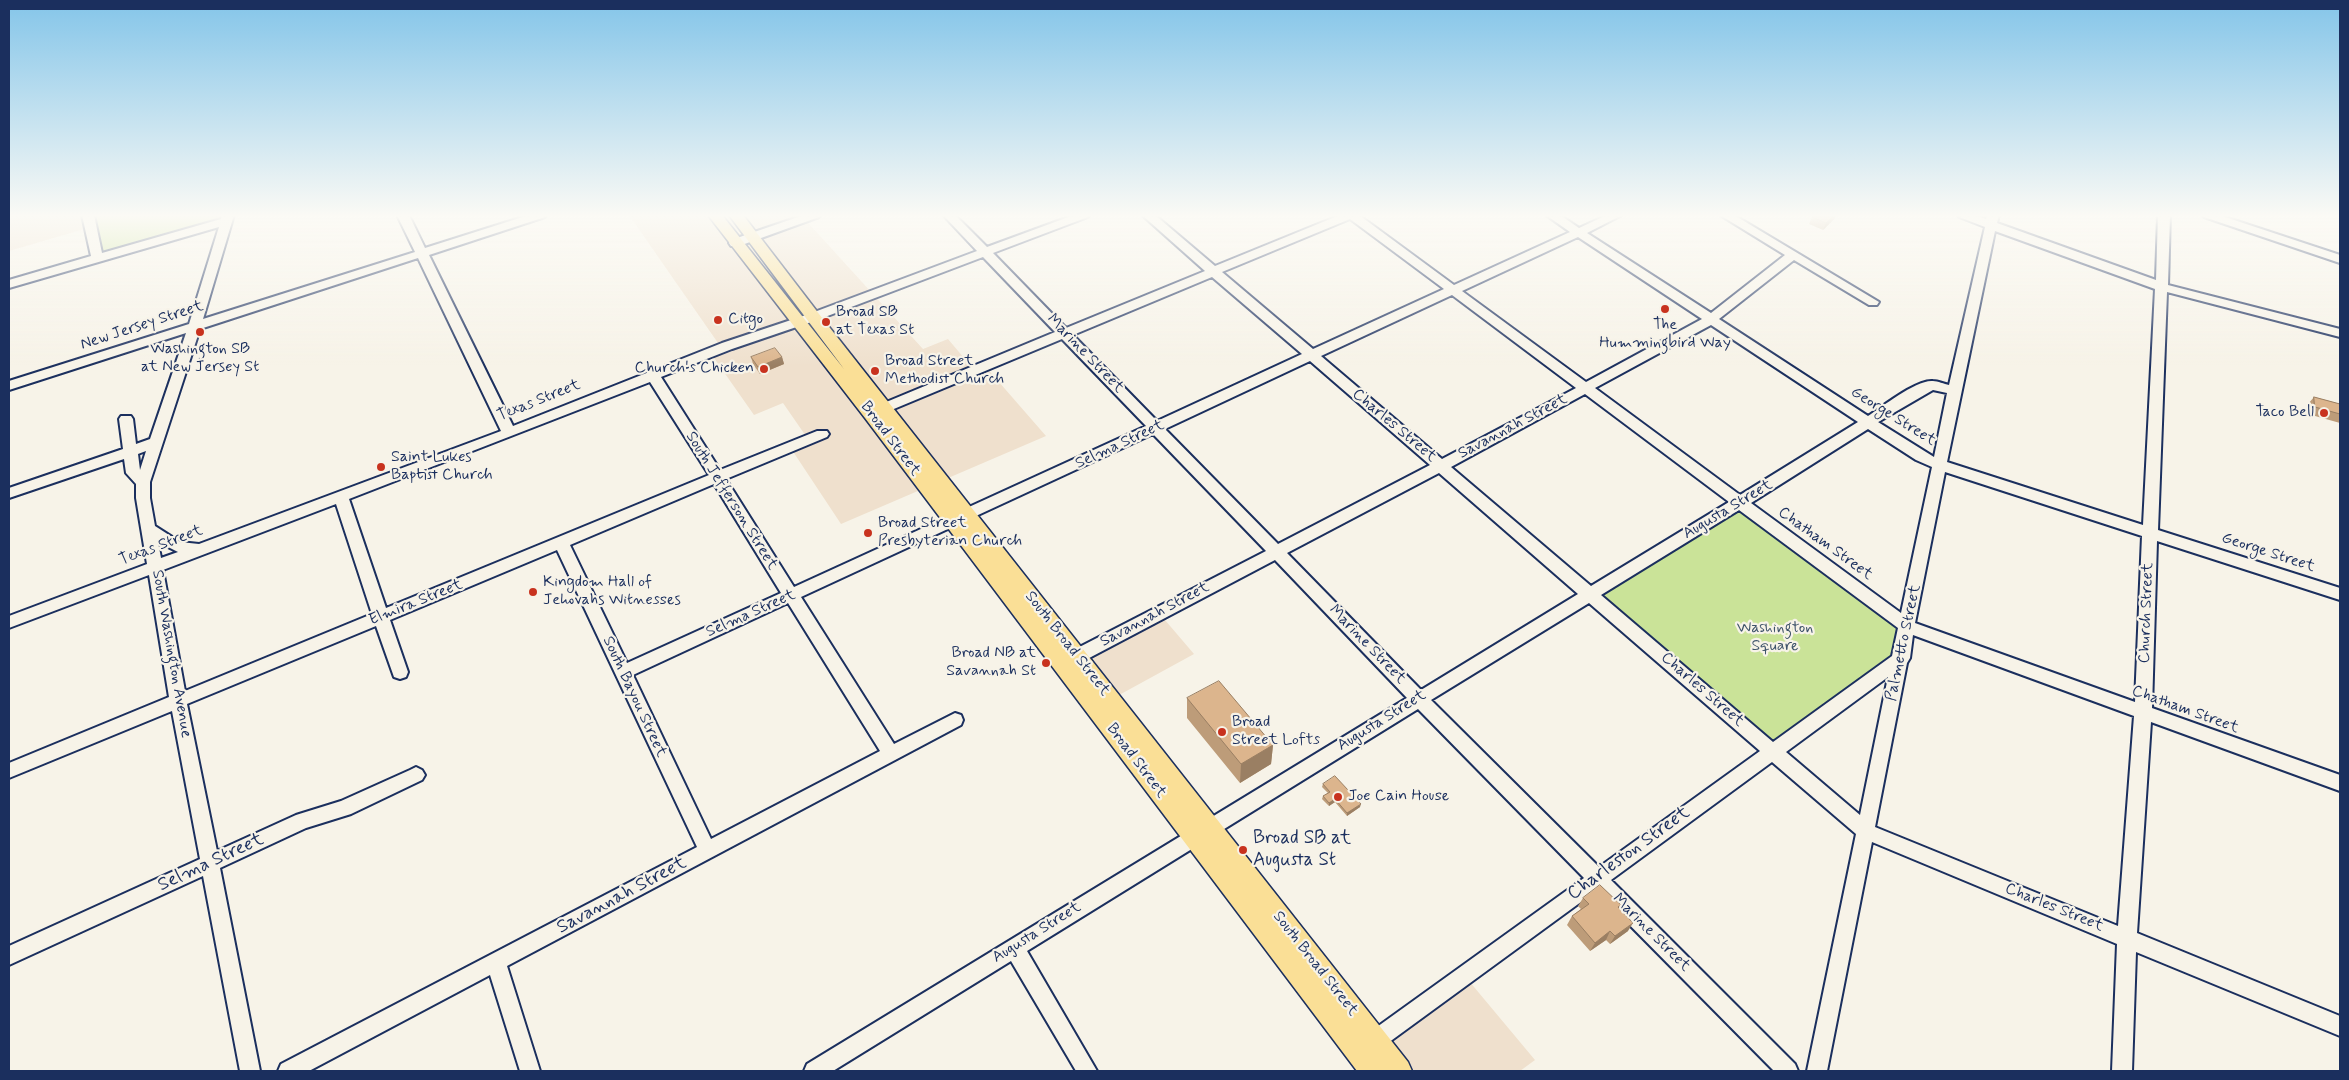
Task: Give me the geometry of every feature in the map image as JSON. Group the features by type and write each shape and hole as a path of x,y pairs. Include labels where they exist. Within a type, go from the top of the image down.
{"main road":[{"name":"Broad Street","path":"760,265 786,308 806,319 878,411 1070,660 1369,1055"},
{"path":"1369,1055 1399,1071"}],"street":[{"path":"9,284 72,265"},
{"name":"South Washington Avenue","path":"213,265 144,482 143,498 178,700 250,1071"},
{"name":"New Jersey Street","path":"9,375 106,349 373,265"},
{"path":"428,265 509,433"},
{"name":"Texas Street","path":"9,622 509,433 765,332 806,319 949,265"},
{"name":"Marine Street","path":"998,265 1419,698 1788,1071"},
{"name":"Charles Street","path":"1206,265 1591,594 1864,831 2340,1026"},
{"path":"878,411 1230,265"},
{"name":"Chatham Street","path":"1419,265 1908,627 2340,783"},
{"name":"Selma Street","path":"622,673 1508,265"},
{"name":"George Street","path":"1630,265 1921,457 1940,465 2340,594"},
{"name":"Savannah Street","path":"1070,660 1441,466 1712,319 1780,265"},
{"path":"1811,265 1873,302"},
{"name":"Palmetto Street","path":"1817,1071 1864,831 1902,658 1954,391 1981,265"},
{"path":"2109,265 2162,286 2340,333"},
{"name":"Church Street","path":"2122,1071 2127,938 2143,713 2150,533 2158,413 2163,265"},
{"name":"New Jersey Street","path":"9,386 106,349"},
{"name":"South Jefferson Street","path":"653,375 790,597 891,754"},
{"name":"Augusta Street","path":"814,1071 1739,503 1919,390 1932,385 1954,391"},
{"path":"126,419 133,473 144,482"},
{"name":"Elmira Street","path":"9,771 822,434"},
{"path":"9,493 157,442"},
{"path":"341,497 400,672"},
{"path":"149,529 160,535 171,545 180,549 205,549"},
{"name":"South Bayou Street","path":"561,542 708,851"},
{"name":"Charleston Street","path":"1369,1055 1383,1037 1596,878 1902,658"},
{"name":"Savannah Street","path":"288,1071 955,720"},
{"name":"Selma Street","path":"9,956 302,822 344,808 416,775"},
{"path":"1014,948 1087,1071"},
{"path":"496,963 530,1071"}],"shaded area":[{"path":"664,265 847,265 923,349 948,339 975,371 985,366 1046,436 841,524 792,450 810,442 783,403 754,415 707,348 718,343"},
{"path":"1159,613 1194,654 1110,700 1077,656"},
{"path":"1464,975 1535,1060 1520,1071 1399,1071 1375,1041"}],"green space":[{"name":"Washington Square","path":"1739,503 1908,627 1902,658 1772,750 1591,594"}],"building":[{"path":"775,348 782,357 758,367 751,357"},
{"path":"2314,397 2340,404 2340,414 2315,407"},
{"path":"1219,681 1273,745 1241,764 1187,698"},
{"name":"Joe Cain House","path":"1335,776 1361,804 1347,813 1335,799 1329,803 1323,796 1330,792 1323,784"},
{"path":"1600,885 1621,905 1618,907 1633,923 1615,936 1610,931 1595,943 1572,916 1589,904 1583,898"}],"place":[{"name":"The Hummingbird Way","path":"1665,309"},
{"name":"Citgo","path":"718,320"},
{"name":"Broad SB at Texas St","path":"826,322"},
{"name":"Washington SB at New Jersey St","path":"200,332"},
{"name":"Church's Chicken","path":"764,369"},
{"name":"Broad Street Methodist Church","path":"875,371"},
{"name":"Taco Bell","path":"2324,413"},
{"name":"Saint Lukes Baptist Church","path":"381,467"},
{"name":"Broad Street Presbyterian Church","path":"868,533"},
{"name":"Kingdom Hall of Jehovahs Witnesses","path":"533,592"},
{"name":"Broad NB at Savannah St","path":"1046,663"},
{"name":"Broad Street Lofts","path":"1222,732"},
{"name":"Joe Cain House","path":"1338,797"},
{"name":"Broad SB at Augusta St","path":"1243,850"}]}
